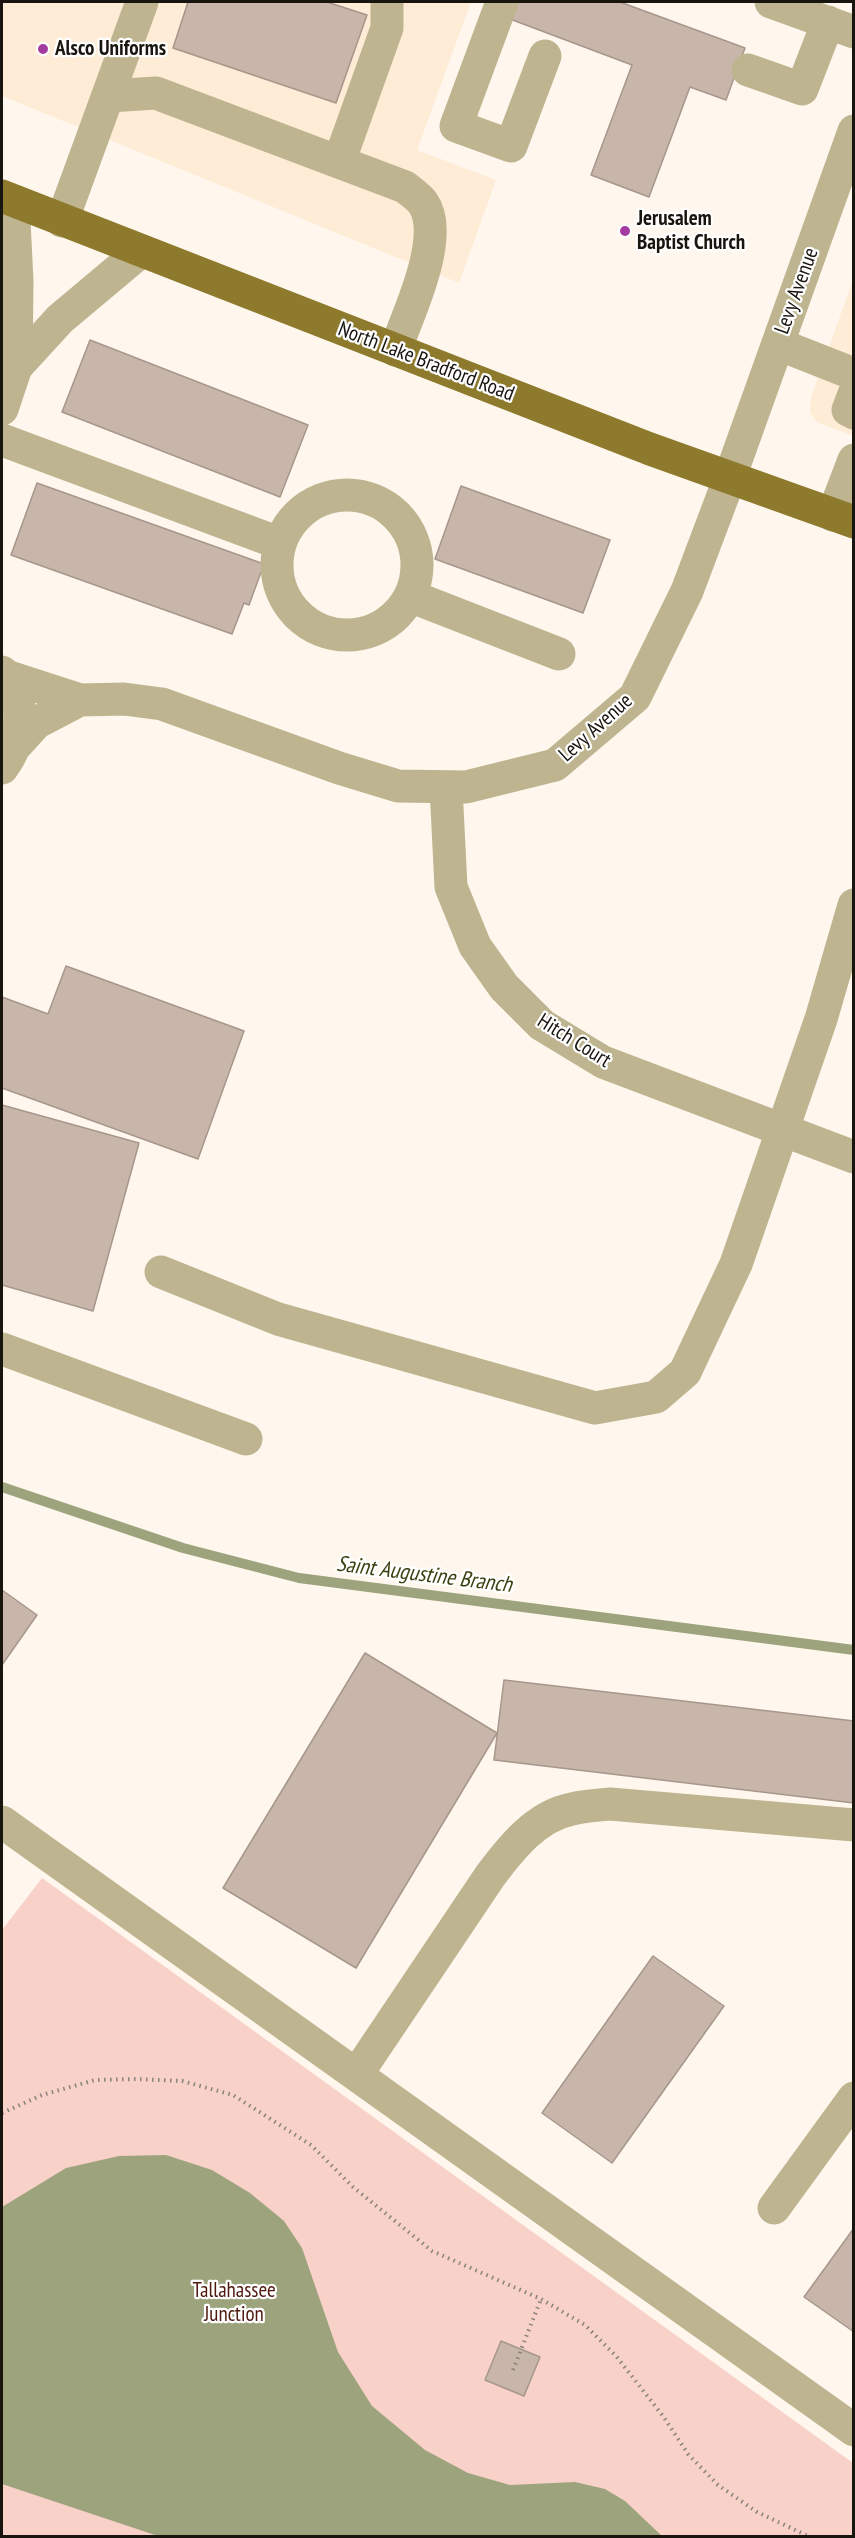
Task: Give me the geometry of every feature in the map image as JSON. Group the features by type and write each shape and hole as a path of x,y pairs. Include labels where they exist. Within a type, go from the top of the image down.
{"main road":[{"name":"North Lake Bradford Road","path":"7,199 650,449 843,518"}],"street":[{"path":"62,220 142,2"},
{"path":"339,162 387,28 387,2"},
{"path":"502,2 456,126 511,146 545,56"},
{"path":"748,70 802,89 841,27 771,2"},
{"path":"108,96 156,93 405,187 423,203 430,226 430,241 423,274 395,350"},
{"name":"Levy Avenue","path":"4,674 80,700 124,699 162,704 339,768 398,786 466,787 555,765 635,697 687,591 854,131"},
{"path":"2,409 16,367 18,281 7,199"},
{"path":"16,367 60,319 141,251"},
{"path":"778,344 854,374"},
{"path":"854,394 848,410 854,412"},
{"path":"2,440 279,543"},
{"path":"843,518 854,460"},
{"path":"351,494 374,499 393,511 408,529 416,550 417,573 410,596 397,615 377,628 355,635 331,634 309,626 292,610 280,589 276,566 279,543 290,522 307,506 328,496 351,494"},
{"path":"410,596 560,654"},
{"path":"4,674 17,698 21,723 8,757"},
{"name":"Levy Avenue","path":"8,757 36,723 80,700"},
{"name":"Hitch Court","path":"446,787 451,886 475,946 504,987 542,1025 603,1062 854,1157"},
{"path":"161,1272 278,1319 595,1408 656,1397 685,1372 736,1264 821,1019 854,905"},
{"path":"2,1349 246,1439"},
{"path":"357,2074 490,1876 533,1827 569,1809 610,1804 854,1825"},
{"path":"2,1822 854,2430"},
{"path":"774,2208 854,2098"}],"path":[{"path":"2,2113 42,2095 95,2080 136,2079 182,2082 233,2096 311,2145 353,2187 432,2251 541,2299 585,2325 616,2356 663,2416 688,2454 717,2485 757,2512 808,2536"},
{"path":"513,2370 541,2299"}],"shaded area":[{"path":"2,2 471,2 417,150 496,180 459,283 2,96"},
{"path":"853,280 853,436 817,422 810,412 811,397"},
{"path":"166,2155 212,2170 250,2193 284,2221 302,2248 338,2352 372,2406 425,2450 468,2473 510,2485 575,2482 605,2489 625,2501 662,2536 158,2536 2,2484 2,2207 66,2168 119,2156"}],"green space":[{"name":"Tallahassee Junction","path":"42,1878 853,2463 853,2536 2,2536 2,1930"}],"building":[{"path":"188,2 327,2 367,15 336,103 173,48"},
{"path":"508,2 620,2 745,48 726,100 690,87 649,197 591,175 632,65 502,16"},
{"path":"90,340 308,425 280,497 62,412"},
{"path":"37,483 264,564 249,605 244,603 232,634 11,555"},
{"path":"461,486 610,540 583,613 435,559"},
{"path":"66,966 244,1031 198,1159 2,1088 2,997 48,1014"},
{"path":"2,1105 139,1143 93,1311 2,1285"},
{"path":"2,1590 37,1615 2,1665"},
{"path":"365,1653 497,1733 356,1968 223,1888"},
{"path":"504,1680 854,1721 854,1803 494,1760"},
{"path":"653,1956 724,2006 612,2163 542,2113"},
{"path":"854,2228 854,2332 804,2297"},
{"path":"501,2341 540,2357 524,2396 485,2380"}],"waterway":[{"name":"Saint Augustine Branch","path":"2,1487 183,1548 299,1578 854,1650"}],"place":[{"name":"Alsco Uniforms","path":"43,49"},
{"name":"Jerusalem Baptist Church","path":"625,231"}]}
